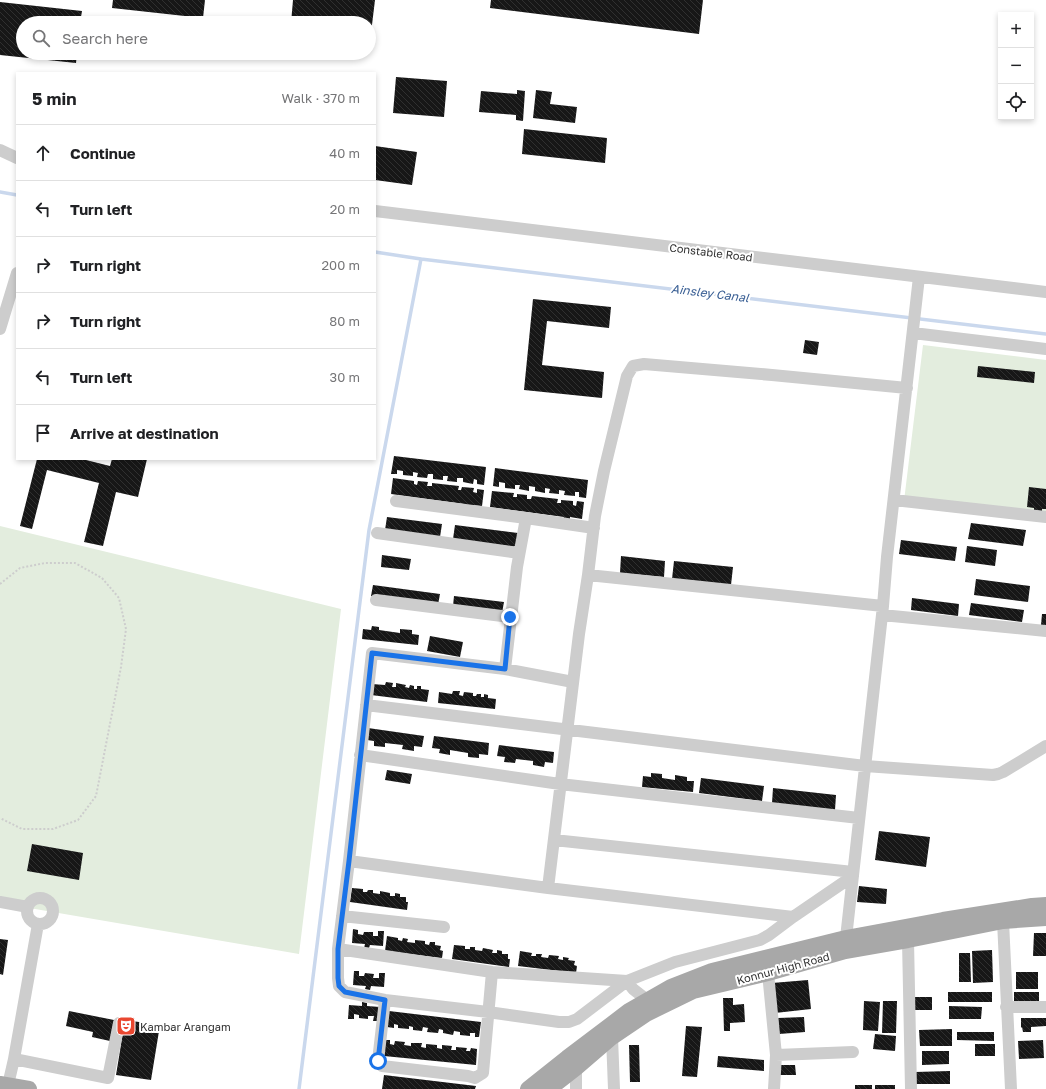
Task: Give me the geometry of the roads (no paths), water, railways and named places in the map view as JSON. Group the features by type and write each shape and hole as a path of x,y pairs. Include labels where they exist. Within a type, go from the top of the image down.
{"main road":[{"path":"528,1089 629,1011 671,987 712,971 846,938 950,919 1046,905"},
{"name":"Konnur High Road","path":"549,1089 612,1037 646,1014 693,991 768,973 845,951 1002,921 1046,918"},
{"path":"4,1084 29,1089"}],"street":[{"path":"0,150 16,158"},
{"name":"Constable Road","path":"376,211 1046,292"},
{"path":"0,329 16,276"},
{"path":"846,938 919,277"},
{"path":"914,323 1046,349"},
{"path":"548,888 595,516 626,376 633,366 644,364 907,388"},
{"path":"894,500 1046,517"},
{"path":"396,501 594,528"},
{"path":"505,669 516,567 526,518"},
{"path":"377,533 519,553"},
{"path":"588,575 1046,631"},
{"path":"376,600 510,617"},
{"path":"573,682 505,669 372,653 338,949 339,986 345,992 385,1000 569,1022 577,1019 627,981 674,962 760,940 853,874"},
{"path":"366,705 865,766 998,774 1046,746"},
{"path":"360,755 560,784 859,818"},
{"path":"554,840 853,874"},
{"path":"349,861 548,888 792,917"},
{"path":"36,899 45,899 51,904 53,912 50,920 38,924 31,920 28,916 28,907 36,899"},
{"path":"0,902 28,907"},
{"path":"342,916 444,928"},
{"path":"1002,921 1010,1089"},
{"path":"4,1084 14,1059 38,924"},
{"path":"908,940 911,1089"},
{"path":"338,949 492,972 627,981"},
{"path":"385,1000 378,1061 382,1066 475,1078 483,1073 492,972"},
{"path":"768,973 776,1055 774,1089"},
{"path":"627,981 633,990 647,1000"},
{"path":"1006,1007 1046,1007"},
{"path":"14,1059 108,1078 119,1023"},
{"path":"612,1037 614,1089"},
{"path":"776,1055 853,1052"},
{"path":"576,1068 576,1089"}],"waterway":[{"name":"Ainsley Canal","path":"0,192 16,195"},
{"name":"Ainsley Canal","path":"376,252 421,259 1046,334"},
{"path":"299,1089 369,530 421,259"}],"place":[{"name":"Kambar Arangam","path":"126,1026"}]}
